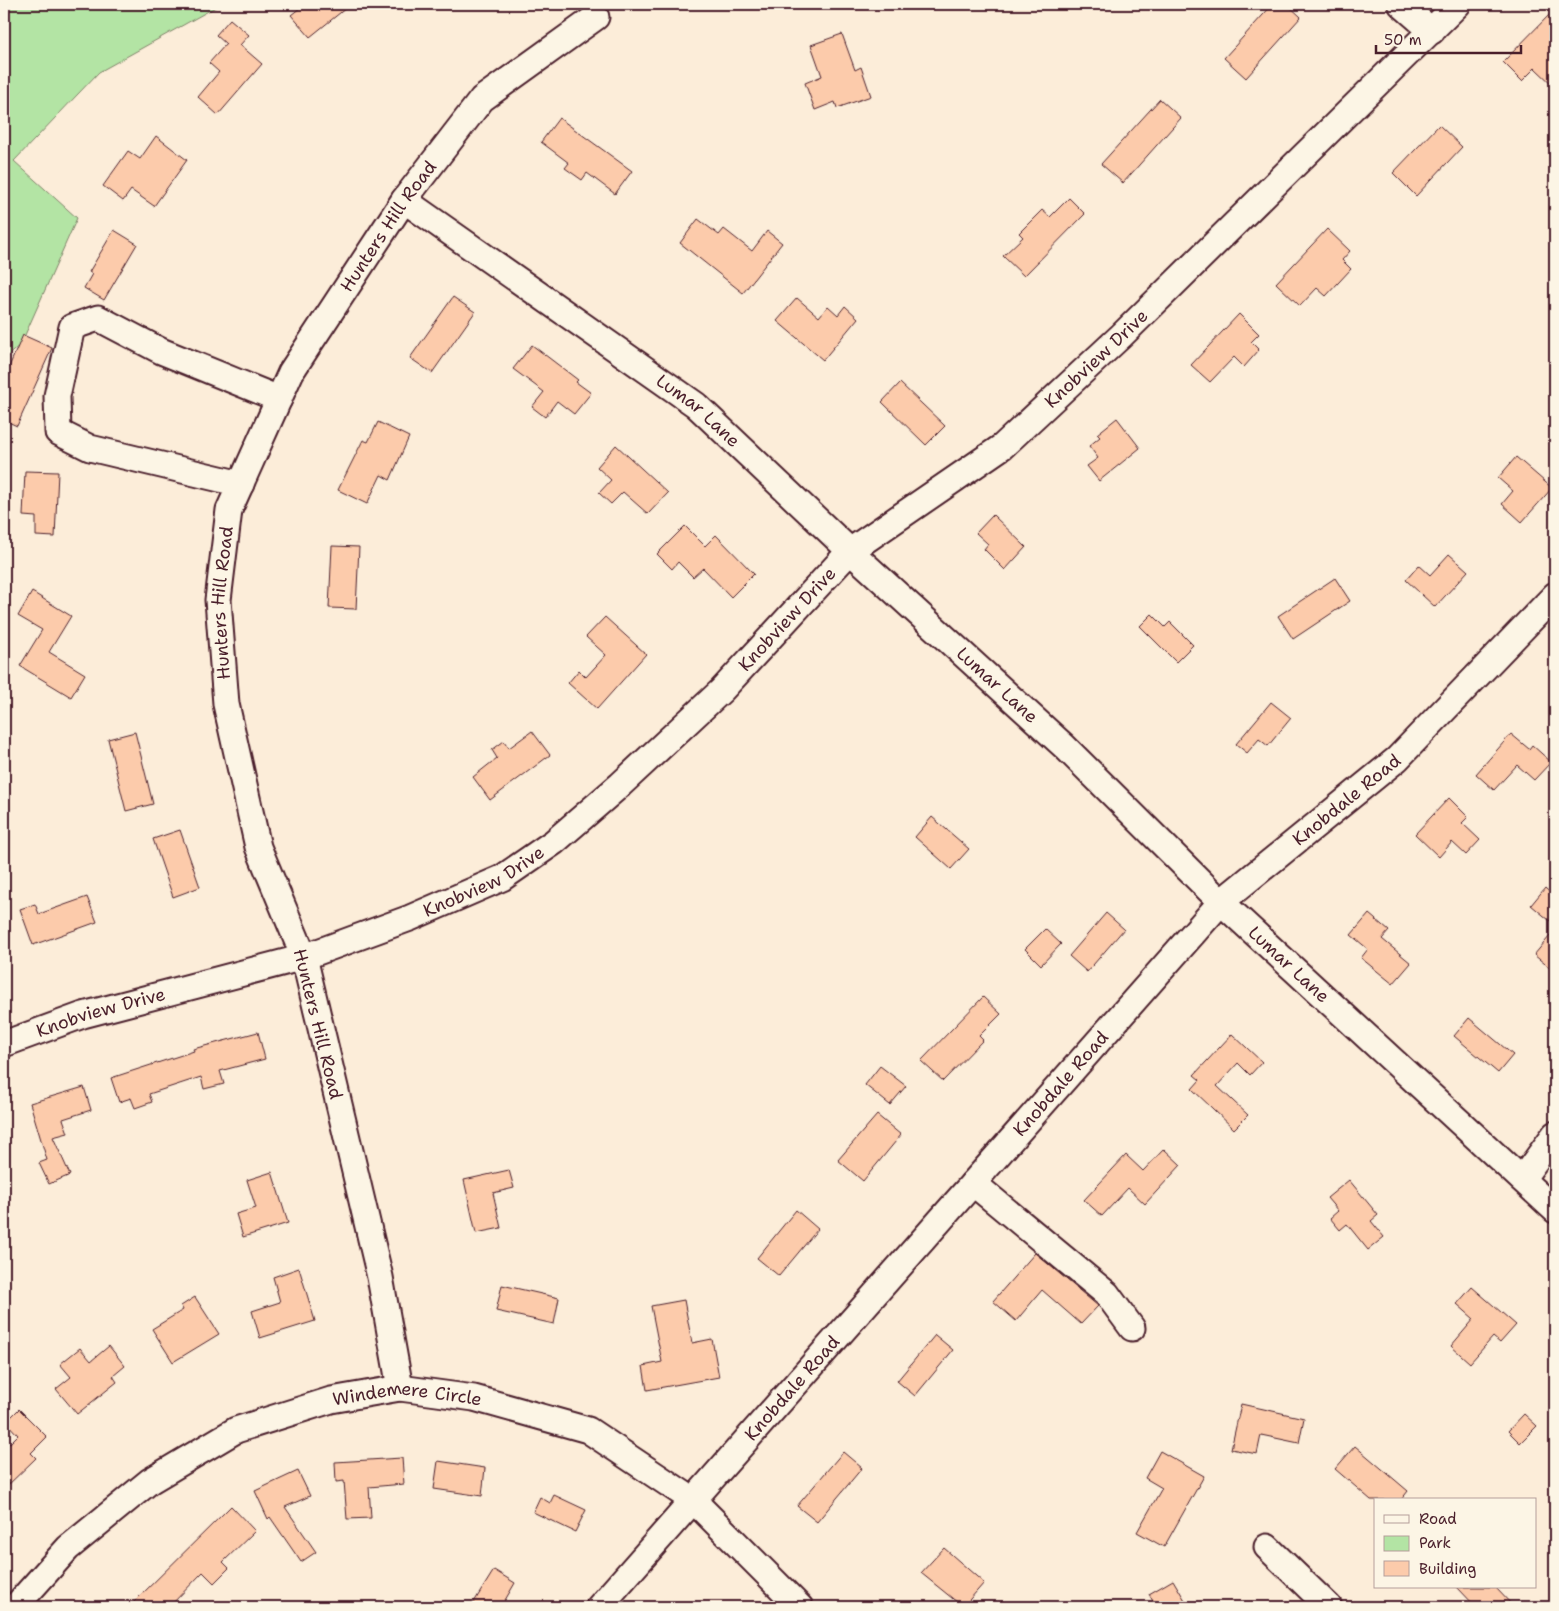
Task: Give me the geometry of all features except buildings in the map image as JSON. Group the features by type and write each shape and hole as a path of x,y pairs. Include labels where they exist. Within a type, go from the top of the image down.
{"street":[{"path":"1401,4 1432,31"},
{"name":"Knobview Drive","path":"4,1044 83,1015 304,957 410,918 502,878 554,842 620,785 722,690 850,551 1002,446 1122,335 1458,4"},
{"name":"Hunters Hill Road","path":"400,1388 380,1277 304,957 258,847 226,704 218,600 229,510 291,372 404,200 482,99 596,17"},
{"name":"Lumar Lane","path":"404,200 696,405 850,551 1065,747 1221,902 1555,1210"},
{"path":"241,484 90,448 58,432 57,396 72,327 98,318 161,351 279,399"},
{"name":"Knobdale Road","path":"599,1607 1221,902 1397,759 1555,595"},
{"path":"1522,1179 1555,1134"},
{"path":"973,1183 1108,1294 1132,1328"},
{"name":"Windemere Circle","path":"15,1607 68,1548 150,1481 236,1430 331,1400 400,1388 474,1398 588,1430 694,1501 800,1607"},
{"path":"1267,1548 1329,1607"}],"green space":[{"path":"4,4 221,4 99,72 14,161 77,218 21,344 4,359"}]}
